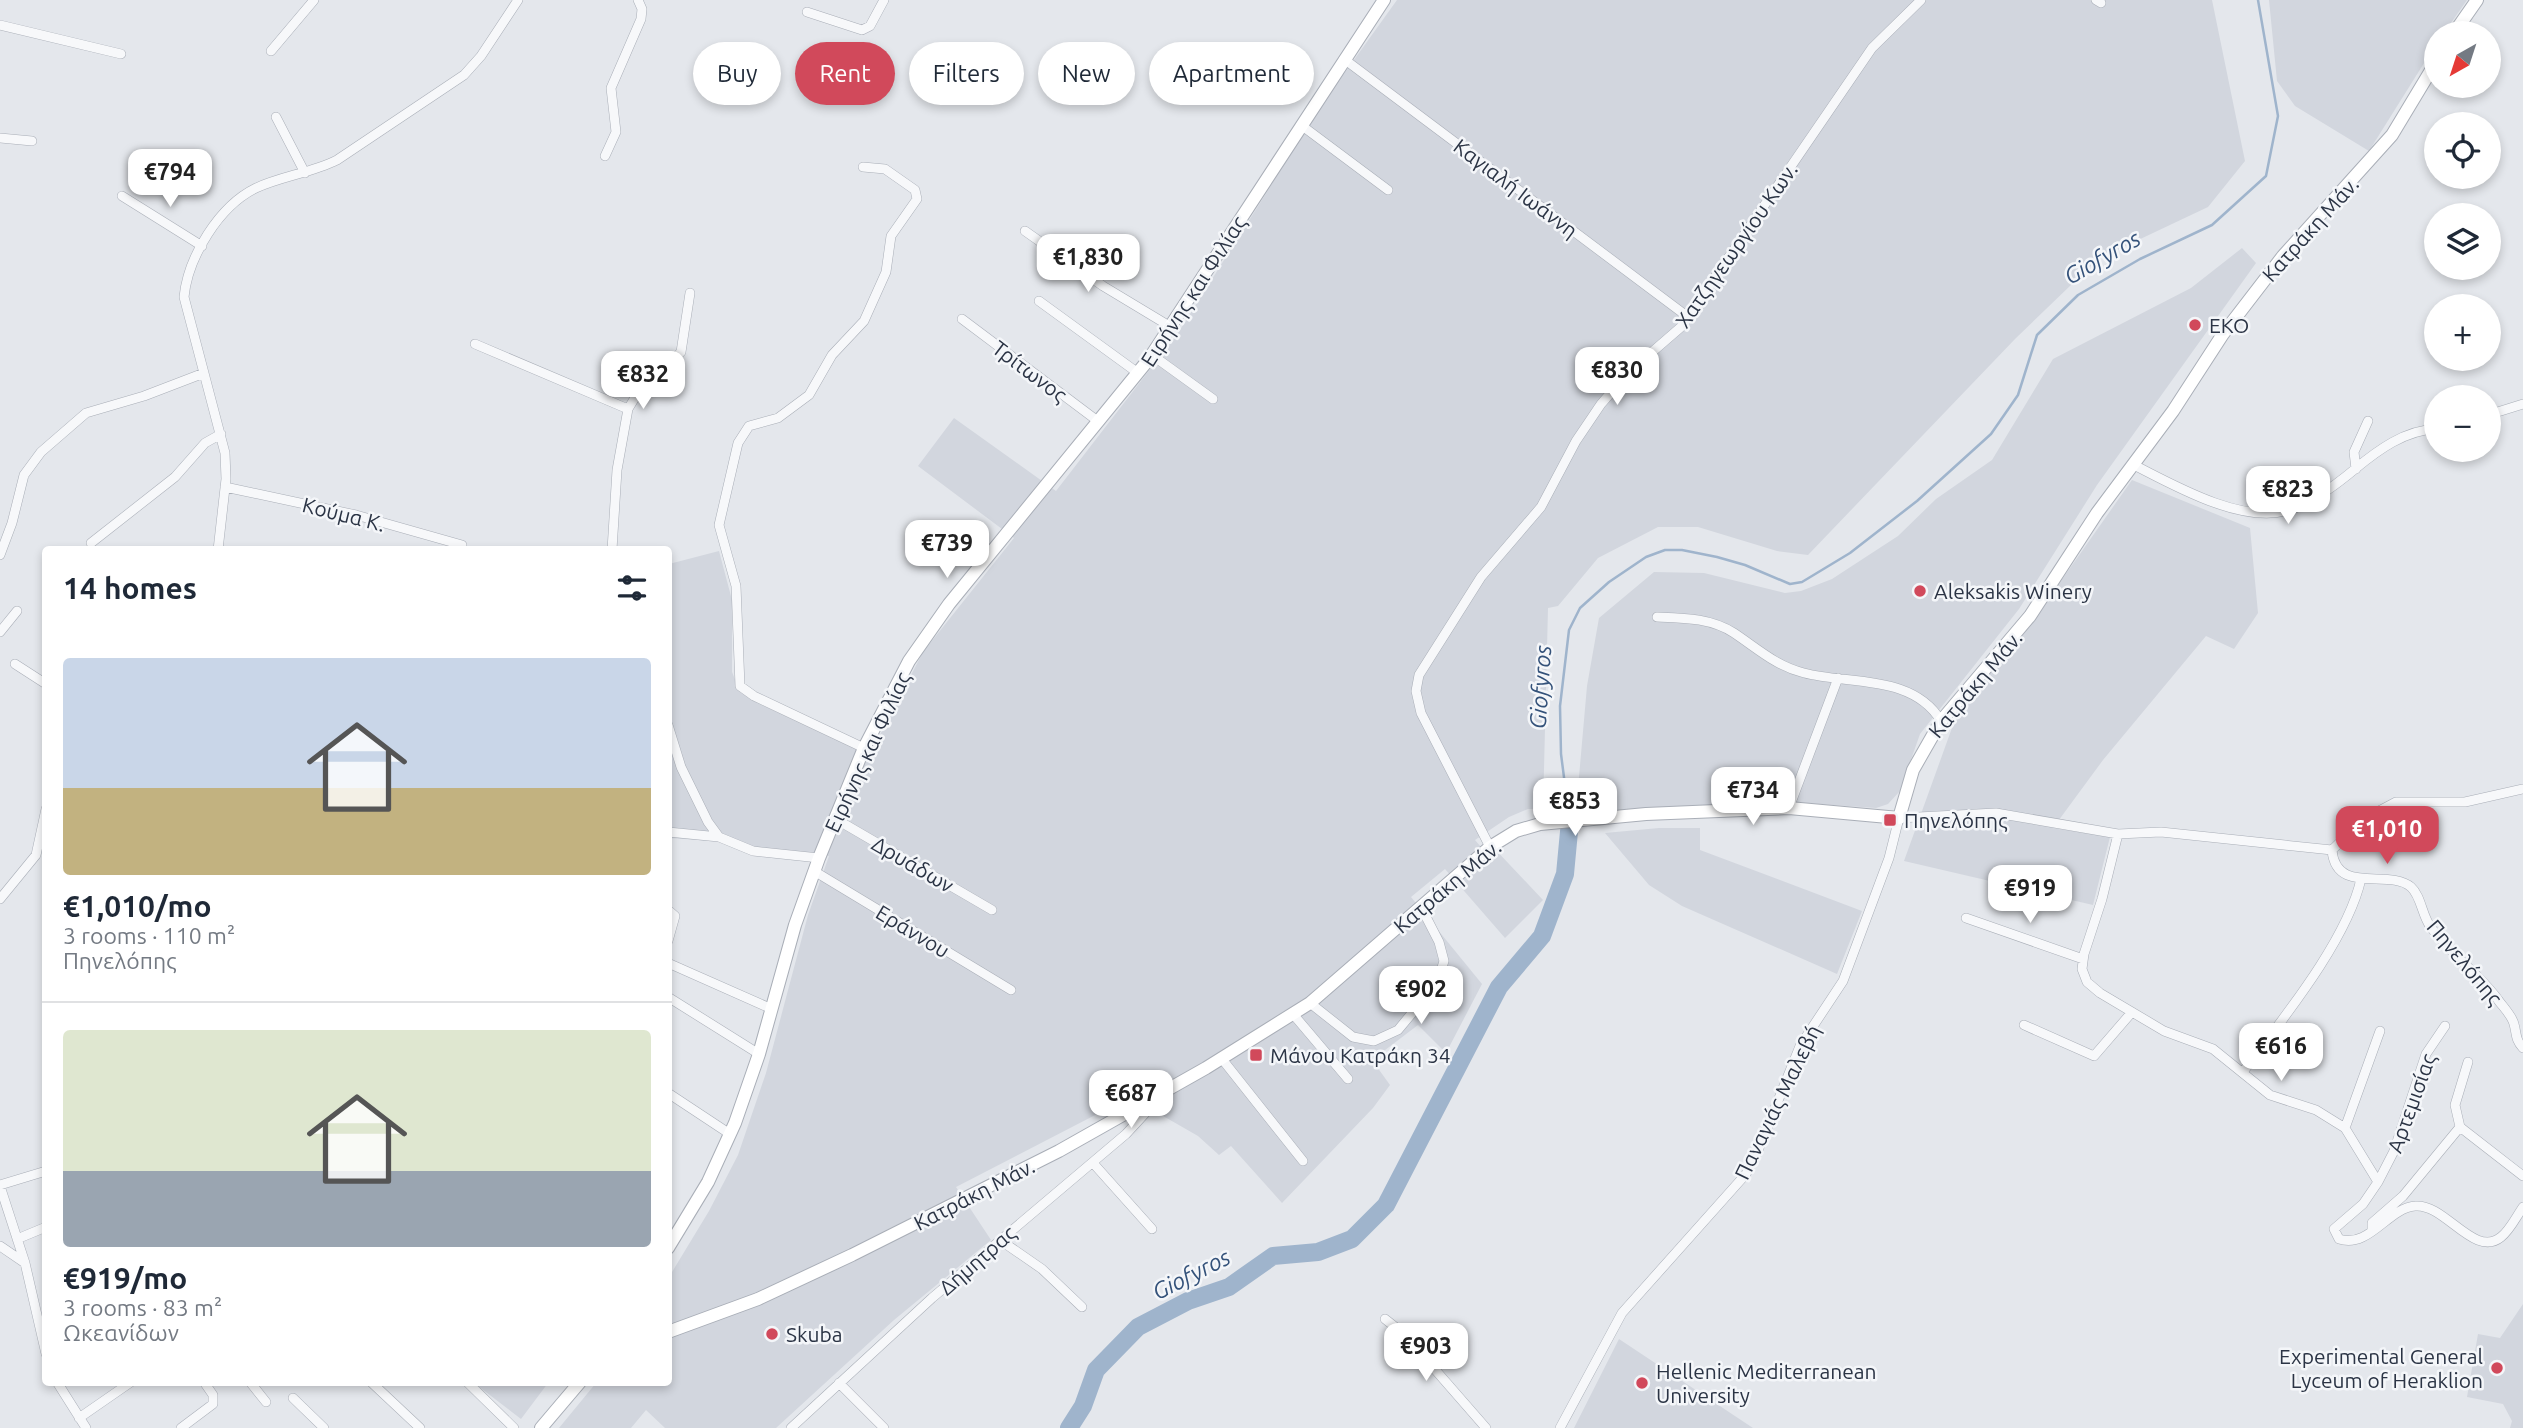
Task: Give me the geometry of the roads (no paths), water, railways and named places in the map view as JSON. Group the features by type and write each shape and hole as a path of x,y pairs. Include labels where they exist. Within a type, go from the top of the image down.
{"street":[{"path":"271,51 314,0"},
{"path":"218,546 226,459 184,297 190,271 202,246 226,211 242,196 268,183 305,173 352,152 458,80 481,55 519,0"},
{"path":"605,156 616,132 610,92 640,19 642,9 638,0"},
{"path":"807,12 862,30 870,26 884,0"},
{"name":"Ειρήνης και Φιλίας","path":"672,1241 708,1182 730,1134 759,1054 789,944 814,871 864,748 899,678 934,623 1152,355 1384,0"},
{"name":"Χατζηγεωργίου Κων.","path":"1490,847 1421,713 1416,696 1418,678 1481,577 1541,507 1576,440 1601,404 1629,372 1671,337 1688,317 1872,48 1921,0"},
{"path":"2462,21 2477,0"},
{"path":"0,25 121,54"},
{"name":"Καγιαλή Ιωάννη","path":"1344,59 1688,317"},
{"name":"Κατράκη Μάν.","path":"672,1330 815,1273 1059,1151 1222,1059 1310,1003 1350,972 1490,847 1516,831 1540,824 1607,818 1789,808 1899,818 1913,770 1941,721 2015,636 2097,513 2134,465 2259,287 2392,135 2424,82"},
{"path":"276,117 305,173"},
{"path":"1301,125 1388,190"},
{"path":"0,138 32,141"},
{"path":"863,167 890,171 915,190 917,199 891,236 886,272 864,321 832,355 809,395 778,418 750,426 743,431 719,525 736,586 740,686 750,694 864,748"},
{"path":"122,196 202,246"},
{"path":"1026,231 1103,286 1171,327"},
{"path":"612,546 615,486 628,409 636,396 681,352 690,293"},
{"path":"1038,301 1138,373"},
{"name":"Τρίτωνος","path":"962,319 1099,422"},
{"path":"475,344 628,409"},
{"path":"1152,355 1213,399"},
{"path":"0,555 12,523 24,475 41,452 86,413 144,396 204,373"},
{"path":"2501,411 2523,404"},
{"path":"2356,469 2354,452 2368,421"},
{"path":"2134,465 2226,506 2267,513 2299,506 2356,469 2381,449 2424,431"},
{"path":"91,543 175,477 205,443 221,434"},
{"name":"Κούμα Κ.","path":"225,487 356,515 462,545"},
{"path":"0,632 18,611"},
{"path":"1657,617 1699,619 1732,632 1769,659 1804,673 1897,687 1920,698 1941,721"},
{"path":"15,664 42,681"},
{"path":"1789,808 1839,678"},
{"path":"672,756 719,837"},
{"path":"1899,818 1996,813 2118,834 2161,832 2332,850 2364,819 2396,802 2465,802 2523,789"},
{"name":"Δρυάδων","path":"834,818 992,910"},
{"name":"Παναγιάς Μαλεβή","path":"1560,1428 1622,1313 1745,1174 1759,1148 1800,1046 1843,981 1889,858 1899,818"},
{"path":"0,899 36,855 42,827"},
{"path":"672,832 719,837 753,851 819,858"},
{"path":"2118,834 2083,959 2082,969 2087,982 2132,1012 2177,1037 2213,1049 2270,1095 2316,1110 2345,1129 2378,1182"},
{"name":"Πηνελόπης","path":"2332,850 2333,861 2340,870 2361,879 2404,882 2413,889 2430,925 2494,995 2514,1023 2515,1039 2523,1048"},
{"name":"Εράννου","path":"814,871 1011,990"},
{"path":"2243,1072 2293,1004 2334,940 2357,898 2361,879"},
{"path":"1310,1003 1353,1037 1374,1041 1398,1030 1437,982 1444,961 1439,942 1421,906"},
{"path":"1966,918 2083,959"},
{"path":"672,965 772,1009"},
{"path":"672,999 759,1054"},
{"path":"2024,1025 2094,1056 2132,1012"},
{"path":"2514,1023 2523,1013"},
{"path":"1293,1014 1348,1079"},
{"name":"Αρτεμισίας","path":"2372,1231 2347,1242 2339,1239 2334,1229 2363,1204 2378,1182 2394,1152 2426,1054 2445,1026"},
{"path":"2345,1129 2380,1031"},
{"path":"1222,1059 1303,1161"},
{"path":"2468,1062 2455,1105 2460,1127 2523,1176"},
{"name":"Δήμητρας","path":"791,1428 1000,1240 1145,1117 1163,1093"},
{"path":"672,1096 730,1134"},
{"path":"2460,1127 2403,1196 2376,1218 2371,1226 2372,1231 2404,1209 2426,1206 2477,1240 2493,1242 2502,1237 2523,1207"},
{"path":"1093,1163 1152,1229"},
{"path":"42,1172 0,1185 25,1263 42,1330"},
{"path":"17,1239 42,1229"},
{"path":"1000,1240 1042,1269 1082,1307"},
{"path":"0,1246 25,1263"},
{"path":"1385,1319 1404,1334 1486,1428"},
{"path":"839,1382 884,1428"},
{"path":"59,1386 86,1428"},
{"path":"79,1418 125,1386"},
{"path":"181,1428 209,1408 214,1399 206,1386"},
{"path":"253,1386 266,1402"},
{"path":"376,1386 420,1428"},
{"path":"471,1386 514,1428"},
{"path":"545,1427 577,1386"},
{"path":"293,1398 324,1428"}],"waterway":[{"name":"Giofyros","path":"1569,816 1561,754 1560,706 1569,630 1580,608 1609,582 1646,557 1665,550 1682,550 1717,557 1745,565 1790,584 1802,582 1850,553 1917,501 1991,434 2018,395 2037,335 2078,295 2140,259 2212,225 2266,176 2278,116 2258,0"},
{"name":"Giofyros","path":"1069,1428 1083,1406 1096,1370 1138,1327 1188,1301 1229,1287 1273,1256 1318,1252 1352,1239 1386,1205 1499,987 1542,936 1565,874 1570,821"}],"place":[{"name":"EKO","path":"2195,325"},
{"name":"Aleksakis Winery","path":"1920,591"},
{"name":"Πηνελόπης","path":"1890,820"},
{"name":"Μάνου Κατράκη 34","path":"1256,1055"},
{"name":"Skuba","path":"772,1334"},
{"name":"Experimental General Lyceum of Heraklion","path":"2497,1368"},
{"name":"Hellenic Mediterranean University","path":"1642,1383"}]}
